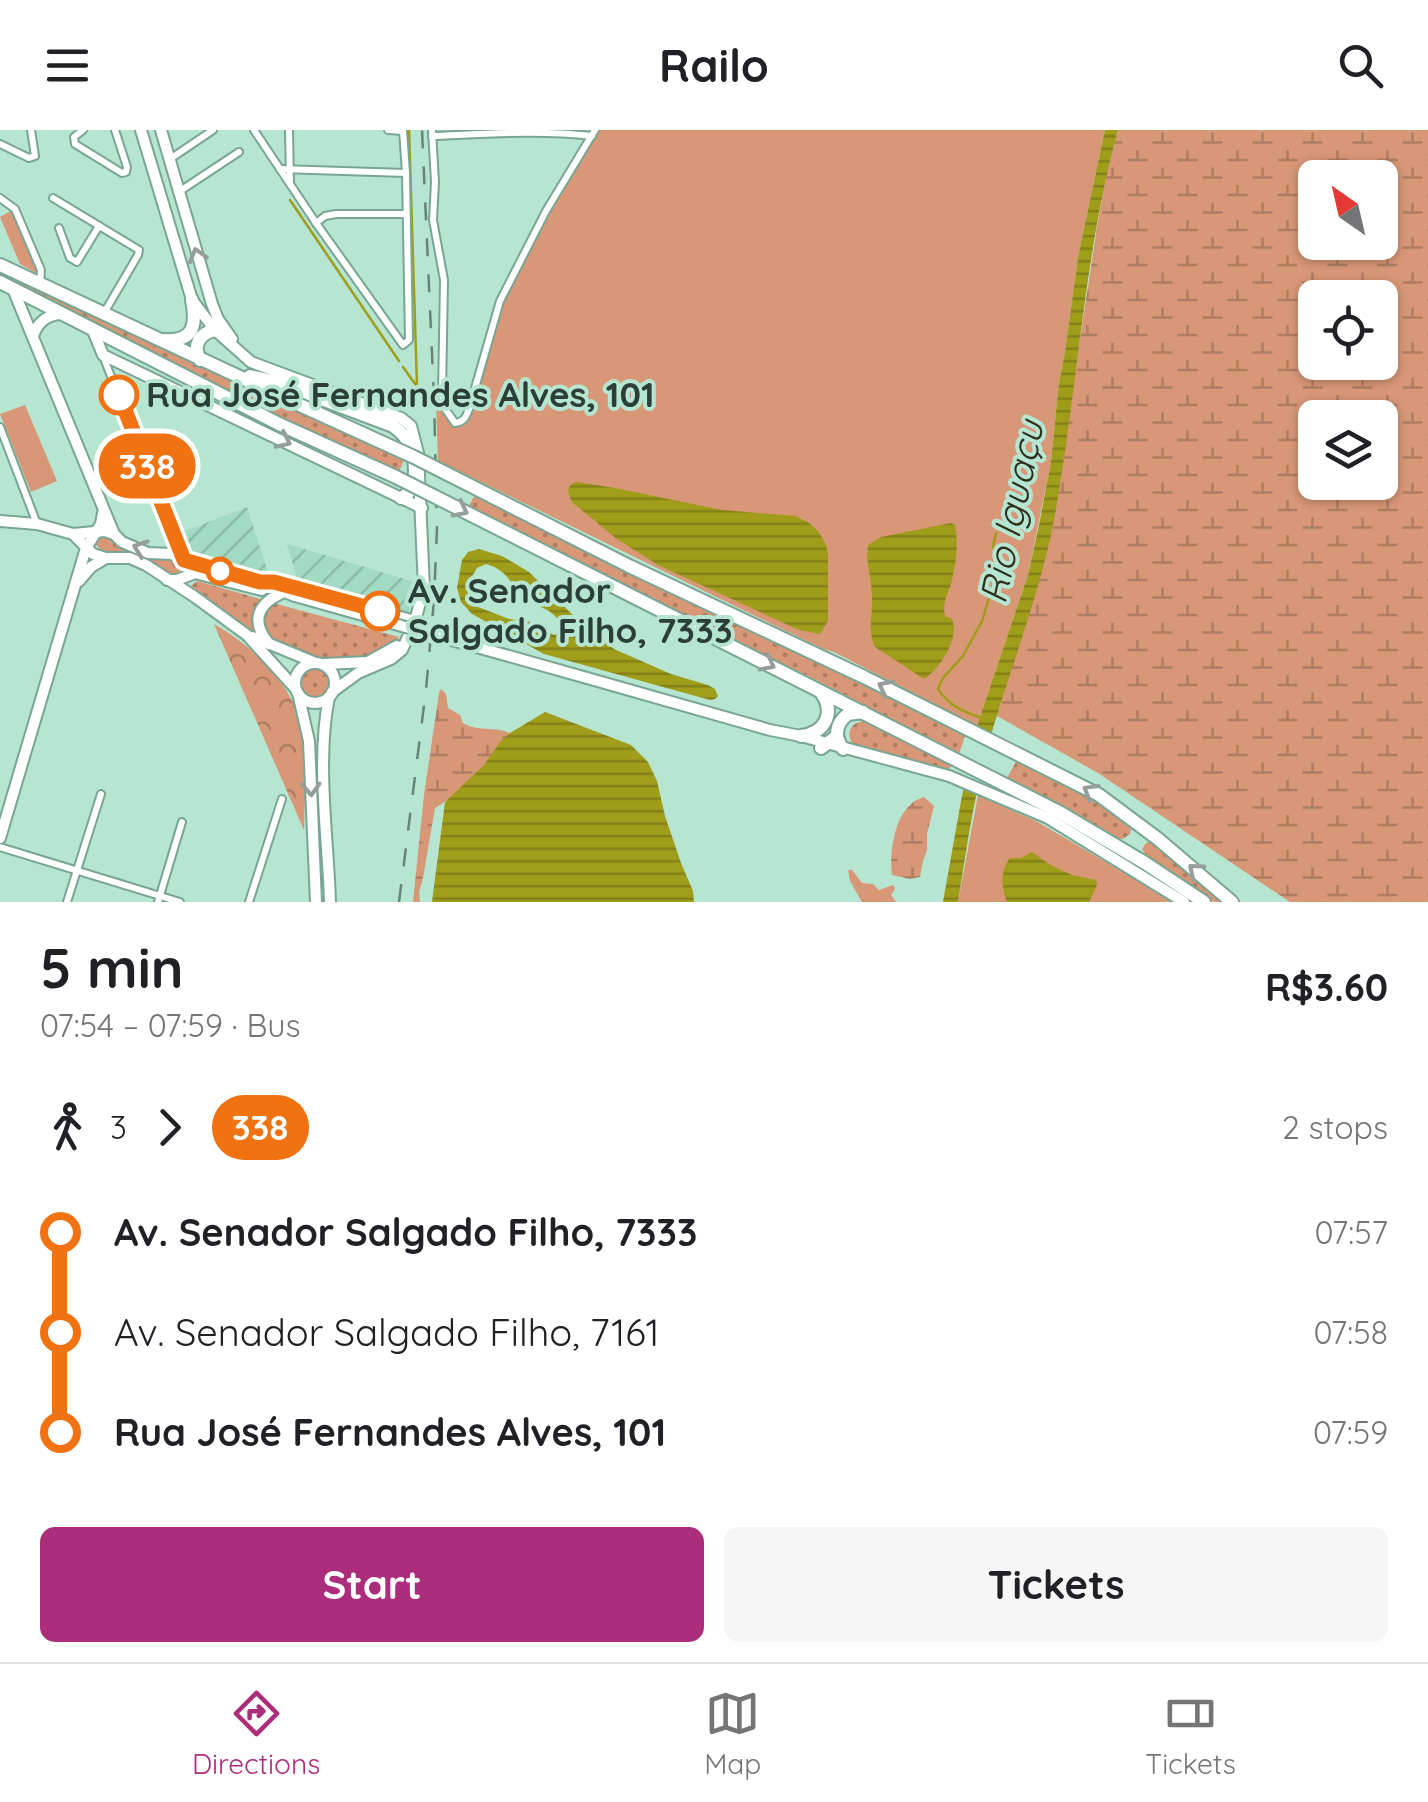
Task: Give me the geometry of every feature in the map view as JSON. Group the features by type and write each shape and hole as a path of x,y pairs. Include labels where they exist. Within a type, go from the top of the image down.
{"highway":[{"path":"0,265 414,458 1017,752 1099,796 1158,839 1232,902"},
{"path":"6,285 278,424 396,478 816,688 957,762 999,789 1059,812 1204,902"},
{"path":"158,340 180,339 190,332 195,322 192,300"},
{"path":"200,360 198,342 205,333 216,330"},
{"path":"235,376 276,382 392,426 404,435 410,448 415,483 413,502"},
{"path":"801,736 816,732 827,720 826,699 816,688"},
{"path":"844,749 828,742 844,717 863,712"},
{"path":"1113,844 1122,845 1132,838 1135,827 1130,818"},
{"path":"1145,862 1139,851 1142,843 1149,838 1158,839"}],"main road":[{"path":"141,130 192,300 216,330 251,362 402,418 411,426 417,446 413,502 424,588 402,650 392,660 358,673 324,700 312,702 302,698 248,635"},
{"path":"160,130 207,290 227,333 263,366"},
{"path":"181,261 198,295 207,290"},
{"path":"6,285 32,338 103,512 122,542 148,553 172,554 295,596 770,730 828,742 850,756 870,756"},
{"path":"32,338 44,320 66,314"},
{"path":"92,328 102,355 413,502"},
{"path":"0,838 86,548 98,532 103,512"},
{"path":"0,521 37,524 73,534 114,534"},
{"path":"73,534 93,554 130,558 146,565 248,635 319,664 332,674 324,751 330,902"},
{"path":"76,585 106,558"},
{"path":"182,578 186,572 184,560"},
{"path":"166,580 195,574 295,596"},
{"path":"182,578 195,597"},
{"path":"260,582 274,582 415,621"},
{"path":"269,645 259,630 259,614 264,604 280,594"},
{"path":"316,902 309,741 295,682 299,670 310,664 368,662 392,650 408,635"},
{"path":"770,730 779,735 828,742"},
{"path":"844,749 999,789 1184,902"},
{"path":"315,886 322,881 330,884"}],"street":[{"path":"0,144 29,158 35,156 30,130"},
{"path":"83,130 74,137 75,144 122,173 127,167 116,130"},
{"path":"169,159 213,130"},
{"path":"254,130 400,344 405,345 408,340 403,130 388,130"},
{"path":"289,130 290,185"},
{"path":"508,131 594,133 546,211 500,301 469,409 465,418 456,423 444,407 442,394 444,268 434,232 432,133 508,131"},
{"path":"179,192 239,152"},
{"path":"279,169 406,173"},
{"path":"1,198 15,210 41,270 40,284"},
{"path":"53,198 139,250 104,314"},
{"path":"316,223 336,214 406,214"},
{"path":"59,228 70,258 77,262 99,226"},
{"path":"102,355 184,560"},
{"path":"114,384 120,370 132,369"},
{"path":"0,427 37,524"},
{"path":"68,902 101,794"},
{"path":"249,902 282,799"},
{"path":"159,899 182,822"},
{"path":"0,847 159,899 180,902"}],"shaded area":[{"name":"Rio Iguaçu","path":"1105,130 1118,130 1097,226 1054,520 1040,579 981,771 958,902 943,902 977,726 1028,575 1039,525 1078,257"},
{"path":"577,482 722,510 796,516 809,523 826,544 828,621 820,634 799,630 658,565 617,539 573,503 568,490"},
{"path":"247,507 269,575 191,553 183,532"},
{"path":"955,525 956,554 944,607 945,616 952,619 953,635 942,661 924,679 875,647 868,545 881,537"},
{"path":"287,544 418,583 408,615 298,582"},
{"path":"479,549 502,556 529,572 586,628 614,649 708,685 718,696 710,700 544,654 472,614 461,602 457,588 462,560 468,552","holes":["486,564 495,567 522,597 556,617 560,633 554,635 531,622 509,619 478,607 469,596 467,585 477,568"]},
{"path":"545,712 631,745 648,762 694,902 432,902 445,802 484,765 510,733"},
{"path":"1032,852 1072,875 1096,880 1089,902 1007,902 1004,868 1010,858"}],"green space":[{"path":"598,130 1105,130 1078,257 1051,462 1028,575 977,726 834,652 438,461 436,402 452,424 461,427 470,418 504,298"},
{"path":"1118,130 1428,130 1428,902 1290,902 1098,773 997,716 1061,477 1098,221"},
{"path":"13,210 36,273 20,264 0,217"},
{"path":"0,274 288,403 404,460 398,474 325,443 0,279"},
{"path":"25,405 57,481 31,492 0,414"},
{"path":"475,494 966,733 959,754 468,508"},
{"path":"103,535 173,557 181,562 181,569 171,576 139,558 102,552 96,544"},
{"path":"197,581 264,600 254,618 254,632 191,586"},
{"path":"273,603 399,637 385,651 366,659 329,659 299,653 267,638 262,615"},
{"path":"214,624 261,659 294,705 305,744 304,830"},
{"path":"315,666 327,671 332,683 327,695 315,700 303,695 298,683 303,671"},
{"path":"441,689 448,708 460,715 463,723 510,733 473,777 435,808 420,902 413,902 424,795"},
{"path":"865,721 952,764 947,773 853,745 851,729"},
{"path":"1018,758 1110,810 1131,829 1130,834 1123,839 1113,838 1006,780"},
{"path":"978,795 1036,821 1174,902 958,902"},
{"path":"924,797 934,806 920,877 892,875 893,841 900,819 906,809"},
{"path":"1150,842 1224,902 1214,902 1148,858 1142,849"},
{"path":"848,870 862,883 873,884 879,890 893,885 891,895 896,902 862,902"}],"pier":[{"path":"970,735 995,742 983,795 959,786"}],"waterway":[{"path":"409,130 417,386"},
{"path":"290,200 399,361"},
{"path":"403,367 431,406"},
{"path":"982,718 957,708 938,689 963,656 982,621 997,572 993,546 996,533"}],"railway":[{"path":"399,902 426,690 437,528 422,130"}],"bus line":[{"name":"338","path":"119,395 184,560 380,611"}],"place":[{"name":"Rua José Fernandes Alves, 101","path":"119,395"},
{"name":"Av. Senador Salgado Filho, 7333","path":"380,611"}]}
